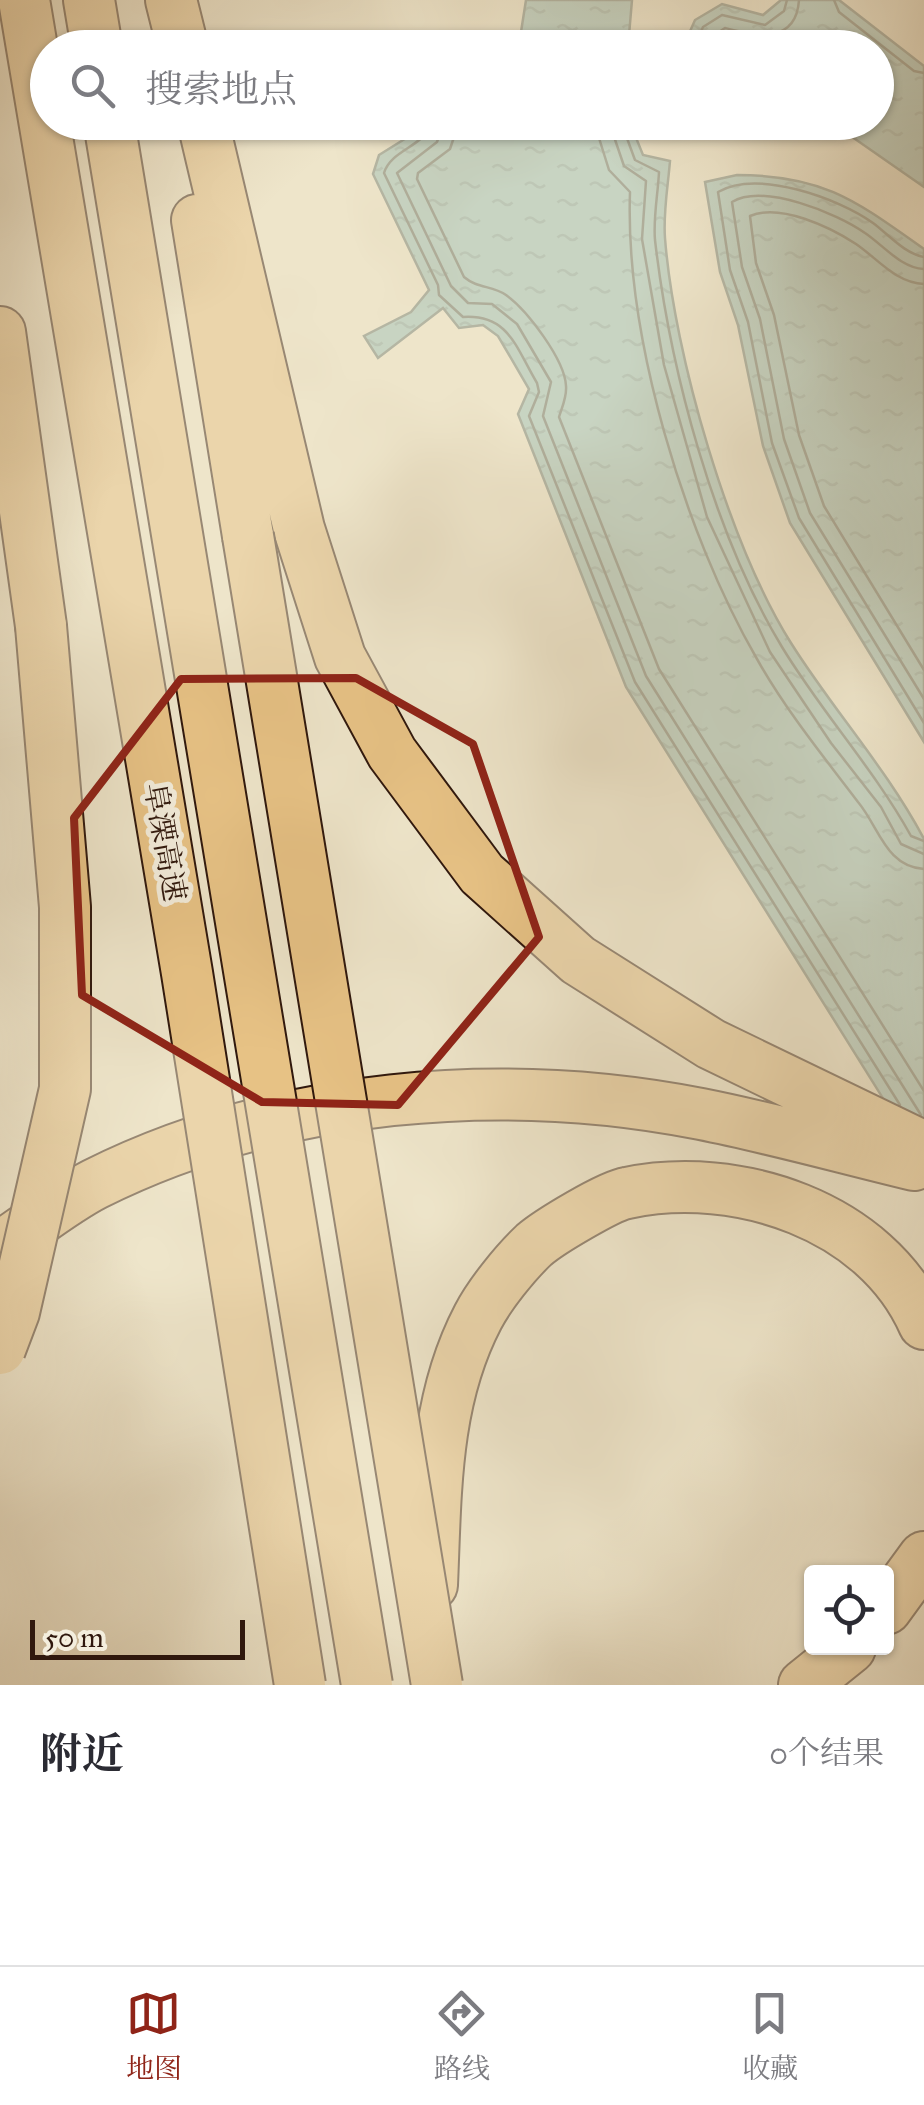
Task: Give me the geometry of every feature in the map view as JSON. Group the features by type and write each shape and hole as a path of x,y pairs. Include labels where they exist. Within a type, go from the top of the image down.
{"highway":[{"name":"阜溧高速","path":"24,0 30,36"},
{"path":"89,0 94,30"},
{"path":"161,0 165,30"},
{"path":"171,0 179,30"},
{"name":"阜溧高速","path":"47,140 187,973 300,1685"},
{"name":"阜溧高速","path":"113,140 367,1685"},
{"path":"184,140 437,1685"},
{"path":"207,140 299,528 340,657 392,754 482,874 578,960 711,1044 924,1147"},
{"path":"0,332 41,626 65,907 65,1089 14,1312 0,1349"},
{"path":"0,1247 94,1185 219,1136 382,1100 534,1094 698,1114 924,1168"},
{"path":"429,1635 439,1428 478,1316 535,1244 623,1193 714,1186 777,1201 855,1236 913,1298 924,1324"},
{"path":"894,1598 924,1557"},
{"path":"804,1685 841,1655"}],"highlighted area":[{"path":"356,678 473,744 539,937 398,1105 262,1102 82,995 74,818 181,679"}],"water":[{"path":"526,0 632,0 629,30 521,30"},
{"path":"781,0 839,0 878,30 691,30 695,20 722,4 763,15"},
{"path":"894,43 924,66 924,187 857,140 894,140"},
{"path":"403,140 637,140 643,155 670,161 665,229 670,285 692,391 726,502 768,602 791,643 894,788 924,839 924,1164 626,687 518,414 529,389 498,336 483,325 459,328 443,308 378,358 364,336 411,312 429,290 373,174 379,155"},
{"path":"737,175 793,180 838,194 924,249 924,742 790,523 763,446 738,325 720,272 705,182"}]}
